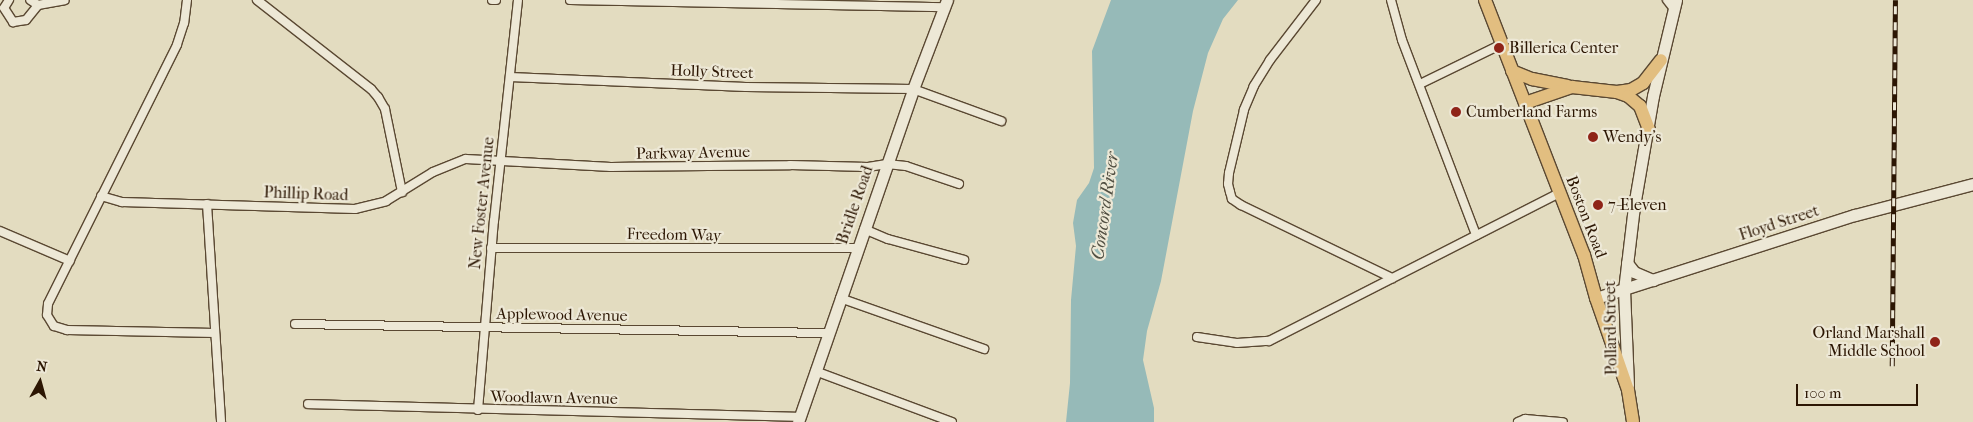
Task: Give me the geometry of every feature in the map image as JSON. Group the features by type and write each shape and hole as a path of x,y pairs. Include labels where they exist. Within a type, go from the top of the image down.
{"main road":[{"name":"Boston Road","path":"1485,0 1584,255 1596,298 1628,390 1633,422"},
{"name":"Bridle Road","path":"799,419 913,89 946,3"},
{"name":"Pollard Street","path":"1628,390 1624,290 1634,206 1672,3"},
{"path":"1512,70 1532,79 1572,88 1617,92 1631,90 1644,83 1661,60"},
{"path":"1525,103 1572,88"},
{"path":"1617,92 1628,96 1640,106 1649,128"},
{"name":"Floyd Street","path":"1596,298 1855,216 1973,184"},
{"path":"1628,263 1634,272 1653,280"}],"street":[{"path":"9,0 4,8 13,22 26,20 38,5 65,0"},
{"path":"30,0 38,5"},
{"path":"187,0 184,23 178,45 101,196 47,308 49,321 57,328 67,330 215,333"},
{"path":"257,0 378,96 385,109 402,192"},
{"name":"New Foster Avenue","path":"478,410 491,248 518,0"},
{"path":"570,0 946,3"},
{"path":"1316,0 1270,60 1254,86 1244,110 1229,173 1228,184 1230,192 1232,199 1240,205 1392,278"},
{"path":"1391,0 1402,40 1476,235"},
{"path":"1420,84 1502,44"},
{"name":"Holly Street","path":"510,77 746,87 913,89 1001,121"},
{"name":"Phillip Road","path":"101,196 120,202 355,209 386,201 450,164 466,159 500,161"},
{"name":"Parkway Avenue","path":"500,161 611,167 790,165 868,167 887,164 906,166 959,184"},
{"path":"1197,337 1237,343 1269,342 1559,193"},
{"path":"208,204 221,422"},
{"path":"864,228 888,239 964,260"},
{"path":"0,231 70,261"},
{"name":"Freedom Way","path":"491,248 857,248"},
{"path":"840,298 984,349"},
{"name":"Applewood Avenue","path":"295,324 828,333"},
{"path":"815,371 952,422"},
{"name":"Woodlawn Avenue","path":"308,404 799,419"},
{"path":"1518,422 1525,419 1563,422"}],"water":[{"name":"Concord River","path":"1111,0 1238,0 1223,19 1208,53 1193,111 1161,281 1147,331 1143,360 1154,408 1154,422 1066,422 1070,383 1071,300 1076,246 1073,223 1077,200 1089,183 1094,168 1092,51"}],"railway":[{"path":"1892,366 1895,0"}],"place":[{"name":"Billerica Center","path":"1499,48"},
{"name":"Cumberland Farms","path":"1456,112"},
{"name":"Wendy's","path":"1593,137"},
{"name":"7-Eleven","path":"1598,205"},
{"name":"Orland Marshall Middle School","path":"1935,342"}]}
